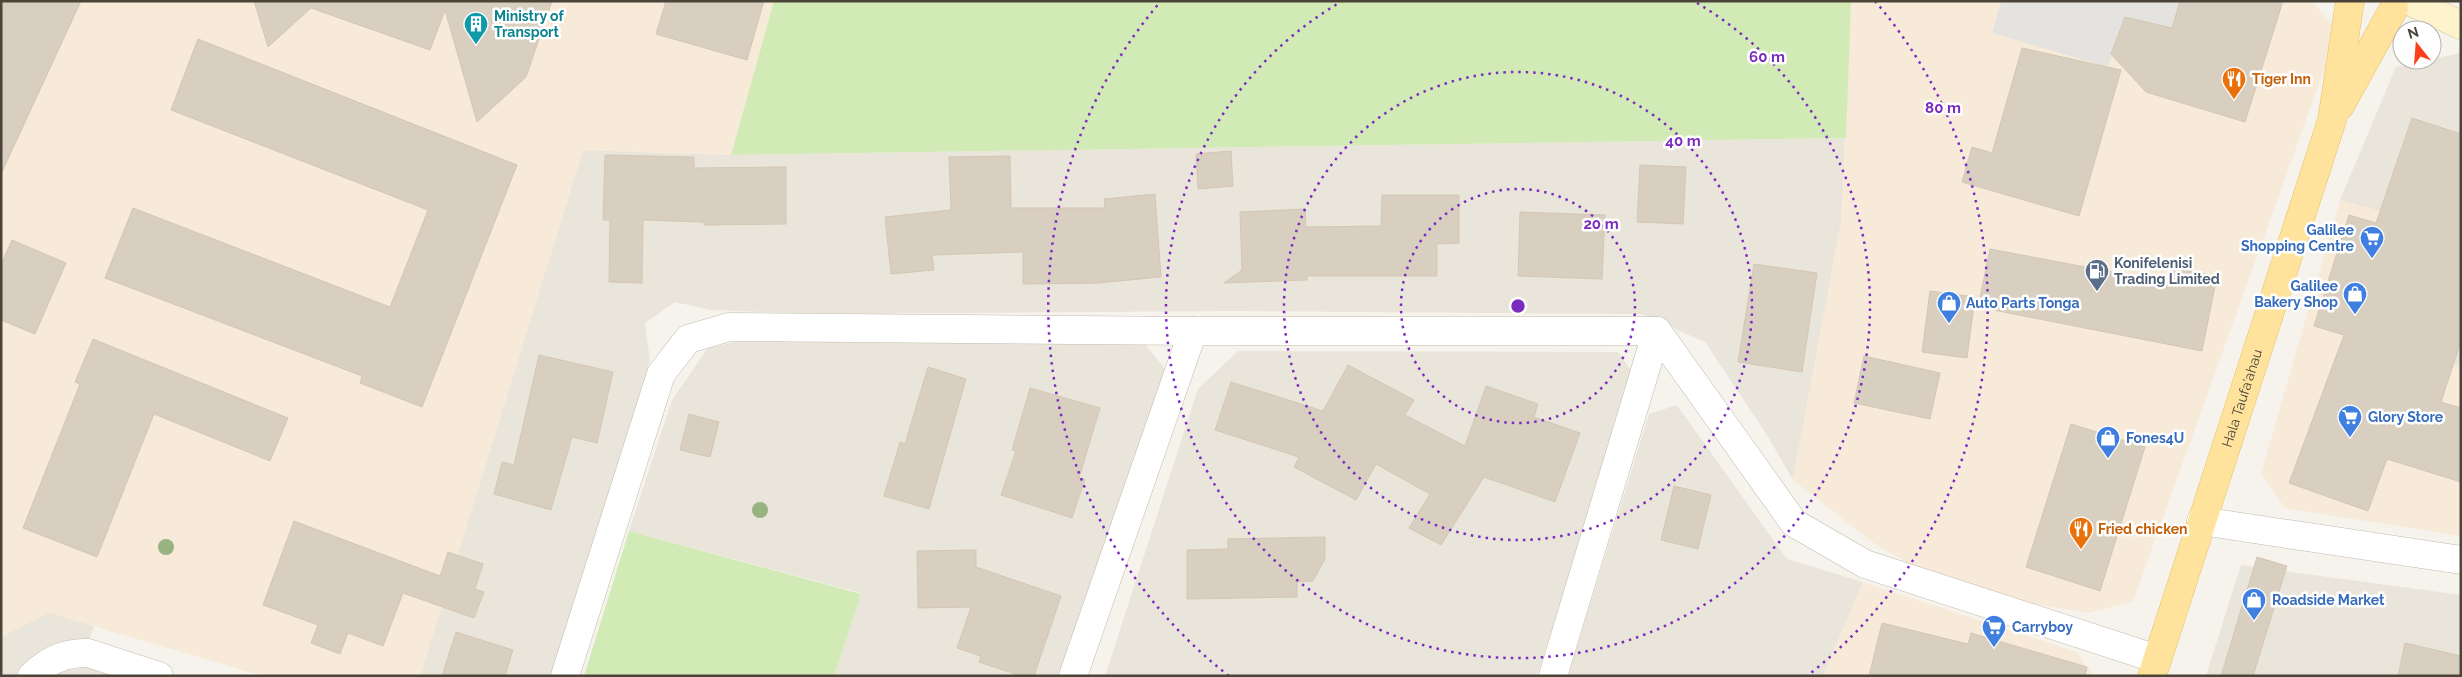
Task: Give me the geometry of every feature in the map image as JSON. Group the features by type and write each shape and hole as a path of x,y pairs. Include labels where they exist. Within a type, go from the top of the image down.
{"main road":[{"name":"Hala Taufa'ahau","path":"2154,668 2332,120 2350,1"},
{"path":"2354,1 2378,10 2404,4 2461,25"},
{"name":"Hala Taufa'ahau","path":"2332,120 2404,4"}],"street":[{"path":"565,676 662,374 688,339 729,327 1193,331 1657,331"},
{"path":"1073,676 1193,331"},
{"path":"1657,331 1794,523 1866,564 2154,668"},
{"path":"1553,676 1657,331"},
{"path":"2201,521 2461,560"},
{"path":"32,676 42,666 65,654 77,653 88,653 155,675"}],"shaded area":[{"path":"1,1 774,1 731,155 583,150 420,676 263,676 49,613 1,637"},
{"path":"1851,1 2312,1 2338,31 2133,601 2088,613 1954,590 1875,544 1793,480 1841,222"},
{"path":"2001,1 2180,1 2172,28 2125,17 2108,67 1992,33"},
{"path":"2461,53 2461,366 2400,358 2437,227 2340,200 2395,70 2442,70 2442,57"},
{"path":"1846,138 1841,222 1793,480 1767,435 1705,342 1641,314 1229,311 819,314 711,310 675,302 645,323 650,361 552,676 420,676 583,150 731,155"},
{"path":"2340,200 2437,227 2401,358 2461,366 2461,536 2285,508 2261,474"},
{"path":"740,341 1143,342 1166,370 1062,676 834,676 861,593 629,531 672,400 708,348"},
{"path":"1238,351 1618,352 1633,373 1537,676 1105,676 1198,389"},
{"path":"1677,405 1787,559 1863,582 1823,676 1568,676 1649,414"},
{"path":"2241,565 2461,595 2461,676 2206,676"},
{"path":"1863,582 2076,652 2094,676 1823,676"},
{"path":"49,612 94,626 83,657 148,676 1,676 1,637"}],"green space":[{"path":"774,1 1851,1 1846,138 731,155"},
{"path":"629,531 861,594 834,676 584,676"}],"building":[{"path":"1,1 81,1 1,174"},
{"name":"Ministry of Transport","path":"254,1 552,1 526,77 477,122 445,10 430,50 311,8 268,47"},
{"path":"666,1 764,1 747,60 656,34"},
{"path":"2180,1 2283,1 2245,122 2146,92 2111,54 2125,17 2172,28"},
{"path":"198,39 517,165 422,407 360,383 362,376 105,278 133,208 390,307 428,210 171,110"},
{"path":"2022,48 2121,70 2079,216 1962,182 1972,147 1992,153"},
{"path":"2412,118 2461,134 2461,341 2441,402 2461,408 2461,482 2387,459 2368,511 2289,483 2344,335 2314,326 2349,215 2376,223"},
{"path":"1231,151 1233,186 1198,189 1196,154"},
{"path":"605,155 694,157 694,168 786,167 786,224 704,225 704,222 643,220 642,283 609,282 610,220 603,220"},
{"path":"1010,156 1011,208 1105,208 1104,199 1155,194 1161,277 1098,283 1023,284 1023,252 932,255 934,270 891,274 885,217 951,210 949,157"},
{"path":"1640,165 1686,167 1683,224 1637,222"},
{"path":"1382,195 1459,195 1459,243 1437,244 1437,276 1307,276 1307,280 1224,283 1242,270 1240,212 1305,209 1306,227 1381,226"},
{"path":"1520,212 1605,215 1602,279 1518,276"},
{"path":"12,240 66,263 35,334 1,320 1,264"},
{"name":"Konifelenisi Trading Limited","path":"1990,249 2170,283 2174,268 2217,276 2202,351 1978,307"},
{"path":"1754,264 1817,273 1802,372 1738,362"},
{"name":"Auto Parts Tonga","path":"1930,291 1975,297 1967,358 1922,352"},
{"path":"93,339 288,418 270,461 154,414 97,557 23,528 80,384 75,382"},
{"path":"539,355 613,372 597,443 572,437 551,510 494,494 502,462 514,465"},
{"path":"1864,356 1940,373 1930,419 1854,403"},
{"path":"1348,365 1414,400 1405,415 1465,446 1486,386 1538,404 1534,417 1580,433 1555,502 1484,477 1441,545 1409,528 1430,494 1376,464 1356,500 1294,467 1299,457 1215,430 1231,382 1323,411"},
{"path":"928,367 966,379 929,509 884,496 900,442 905,444"},
{"path":"1030,388 1100,408 1079,478 1085,479 1072,518 1001,495 1016,451 1012,450"},
{"path":"689,414 719,422 710,457 680,450"},
{"path":"2071,424 2145,447 2100,591 2026,567"},
{"path":"1674,486 1711,495 1698,549 1661,540"},
{"path":"294,521 440,576 448,552 483,564 475,589 484,592 474,618 403,593 383,646 348,633 340,654 311,643 318,625 263,605"},
{"path":"1325,537 1325,559 1313,581 1297,582 1297,597 1187,599 1187,550 1228,549 1228,539"},
{"path":"976,550 976,567 1061,596 1034,676 1021,676 979,662 981,656 957,648 971,607 918,608 917,551"},
{"name":"Roadside Market","path":"2257,557 2287,566 2253,676 2221,676"},
{"path":"1882,623 1968,644 1971,633 2087,667 2085,676 1869,676"},
{"path":"456,632 513,650 505,676 442,676"},
{"path":"2405,643 2461,656 2461,676 2398,676"}],"place":[{"name":"Ministry of Transport","path":"476,45"},
{"name":"Tiger Inn","path":"2234,100"},
{"name":"Galilee Shopping Centre","path":"2372,259"},
{"name":"Konifelenisi Trading Limited","path":"2097,292"},
{"name":"Galilee Bakery Shop","path":"2355,315"},
{"name":"Auto Parts Tonga","path":"1949,324"},
{"name":"Glory Store","path":"2350,438"},
{"name":"Fones4U","path":"2108,459"},
{"name":"Fried chicken","path":"2081,550"},
{"name":"Roadside Market","path":"2254,621"},
{"name":"Carryboy","path":"1994,648"}]}
